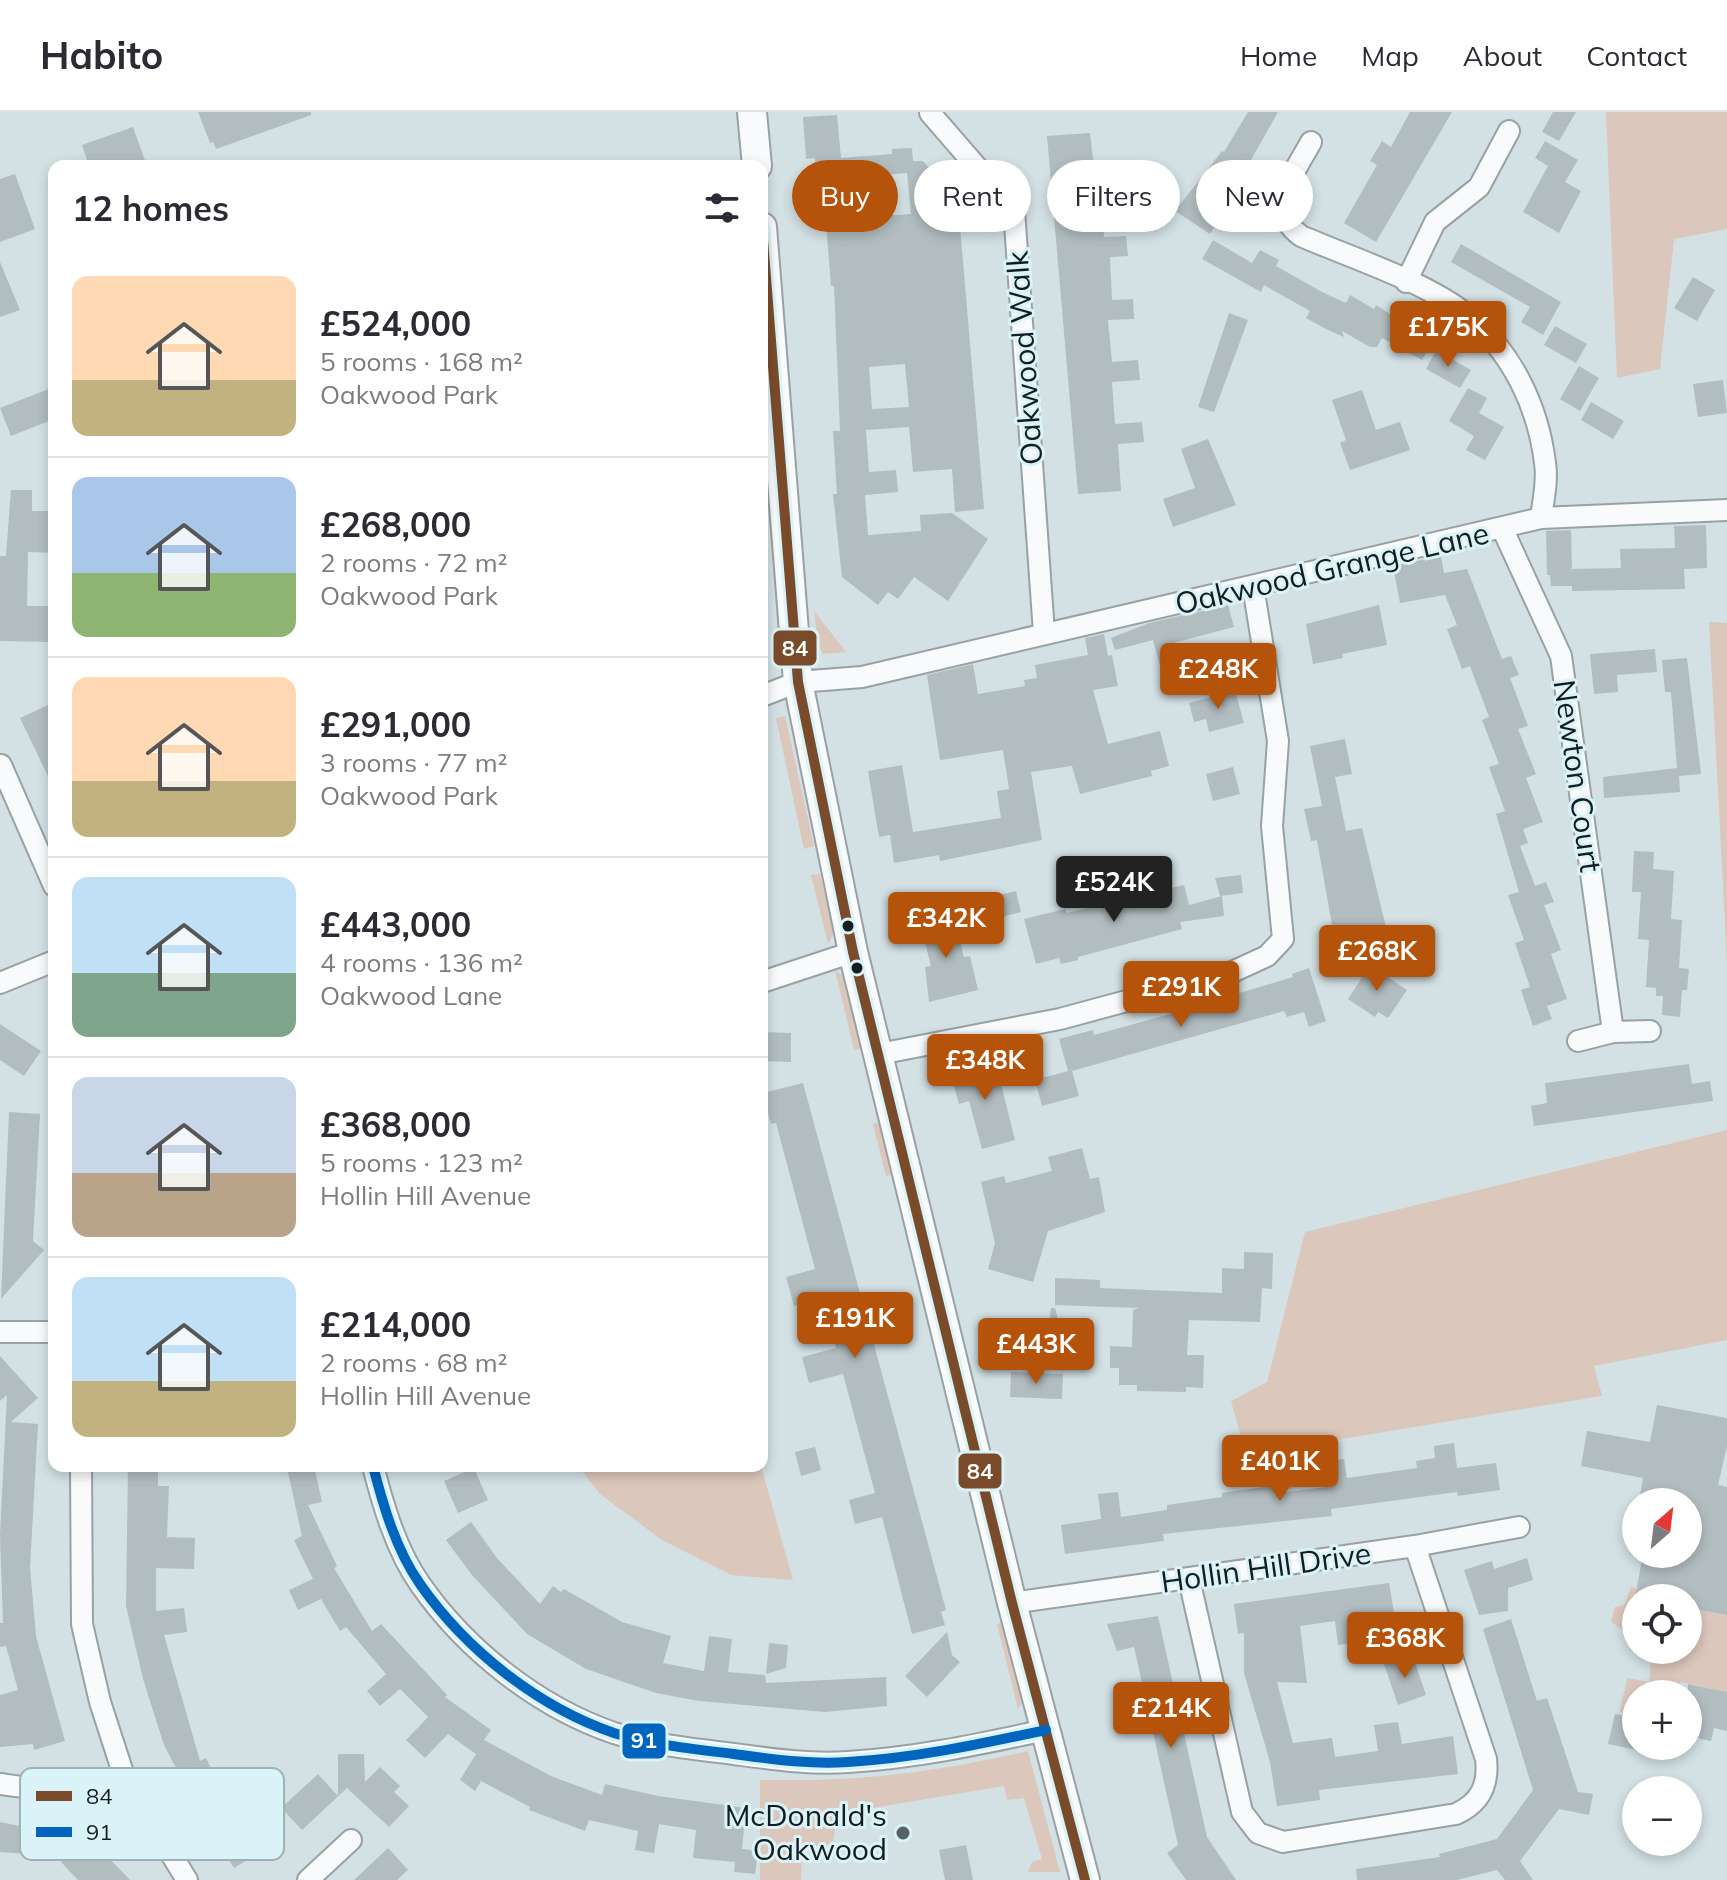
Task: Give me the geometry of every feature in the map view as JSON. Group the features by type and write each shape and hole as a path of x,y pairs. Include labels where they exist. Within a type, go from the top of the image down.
{"street":[{"path":"752,112 756,160"},
{"name":"Oakwood Walk","path":"930,113 1014,210 1044,633"},
{"path":"1406,282 1435,222 1479,187 1509,131"},
{"path":"1311,142 1282,200 1292,229 1466,313 1496,342 1531,400 1546,466 1541,518"},
{"path":"768,330 798,682 853,952 1012,1603 1085,1880"},
{"name":"Oakwood Grange Lane","path":"768,694 798,682 862,677 1503,530 1541,518 1727,510"},
{"name":"Newton Court","path":"1503,530 1561,656 1613,1032"},
{"path":"879,1054 1060,1019 1230,973 1267,956 1283,939 1272,826 1278,741 1253,586"},
{"path":"1,765 48,872"},
{"path":"768,980 853,952"},
{"path":"0,983 48,963"},
{"path":"1578,1041 1613,1032 1650,1031"},
{"path":"0,1332 48,1332"},
{"path":"81,1472 82,1624 100,1702 121,1768"},
{"path":"375,1472 385,1511 419,1582 468,1641 535,1696 614,1733 688,1749 779,1760 845,1763 929,1754 1046,1730"},
{"name":"Hollin Hill Drive","path":"1012,1603 1415,1546 1519,1527"},
{"path":"1189,1579 1242,1812 1258,1833 1283,1842 1456,1814 1478,1799 1485,1787 1486,1759 1415,1546"},
{"path":"0,1784 20,1786"},
{"path":"308,1880 351,1840"},
{"path":"175,1860 187,1880"}],"shaded area":[{"path":"1606,112 1727,112 1727,229 1674,239 1660,369 1617,378"},
{"path":"814,611 846,652 823,654 818,644"},
{"path":"1709,622 1727,623 1727,961"},
{"path":"785,716 814,846 804,849 776,718"},
{"path":"820,874 834,933 828,944 811,875"},
{"path":"835,970 846,978 863,1048 854,1050"},
{"path":"881,1122 894,1174 886,1176 873,1124"},
{"path":"1727,1130 1727,1340 1594,1366 1602,1396 1246,1455 1231,1401 1267,1382 1305,1232"},
{"path":"583,1472 763,1472 793,1580 731,1575 662,1540 600,1494"},
{"path":"1622,1605 1622,1629 1611,1622 1615,1607"},
{"path":"1702,1611 1727,1615 1727,1692 1702,1687 1702,1680 1649,1680 1651,1664 1702,1664"},
{"path":"1005,1622 1024,1699 1018,1709 997,1624"},
{"path":"1028,1751 1060,1872 1028,1872 1032,1862 1042,1859 1024,1798 1007,1800 1004,1786 837,1814 833,1844 802,1849 801,1880 760,1880 760,1780 895,1774"}],"building":[{"path":"198,112 311,112 311,115 216,149 213,142 210,143"},
{"path":"1248,112 1278,112 1251,160 1215,160 1224,152"},
{"path":"1410,112 1452,112 1376,242 1344,223 1377,165 1370,161 1382,141 1391,147"},
{"path":"1553,112 1576,112 1559,141 1542,132"},
{"path":"837,115 841,158 892,154 892,149 912,148 914,232 961,232 984,509 955,512 952,469 913,472 909,427 866,430 869,472 896,470 898,492 865,495 868,535 921,531 920,515 952,513 988,539 948,601 914,577 898,599 888,592 878,605 842,577 833,494 837,494 833,431 840,431 834,286 831,286 827,232 898,232 898,215 911,214 907,173 898,174 898,160 806,159 803,117","holes":["905,364 909,407 872,409 869,367"]},
{"path":"133,127 145,160 87,160 82,145"},
{"path":"1090,133 1093,160 1049,160 1047,136"},
{"path":"1545,141 1578,160 1565,182 1581,191 1559,233 1523,212 1548,166 1535,158"},
{"path":"15,174 35,229 0,242 0,179"},
{"path":"1196,184 1196,225 1180,214 1180,205"},
{"path":"1055,232 1104,232 1104,237 1126,236 1128,256 1110,257 1112,300 1133,299 1134,319 1108,320 1112,362 1138,360 1140,380 1112,382 1115,424 1142,422 1144,442 1118,444 1121,491 1078,494"},
{"path":"1213,240 1252,263 1260,250 1279,260 1276,266 1322,292 1346,303 1350,295 1374,309 1376,305 1433,341 1422,360 1382,338 1377,347 1370,347 1342,331 1344,337 1326,329 1306,318 1310,311 1264,285 1261,292 1202,259"},
{"path":"1461,244 1561,302 1543,335 1521,322 1530,307 1451,262"},
{"path":"0,262 20,310 0,317"},
{"path":"1693,277 1715,290 1697,321 1674,308"},
{"path":"1229,313 1248,320 1214,412 1198,407"},
{"path":"1555,326 1587,344 1576,363 1544,345"},
{"path":"1436,350 1471,370 1460,388 1426,369"},
{"path":"1579,366 1599,378 1580,411 1560,399"},
{"path":"1723,380 1727,413 1698,417 1693,384"},
{"path":"1468,388 1487,398 1479,413 1504,427 1485,460 1466,450 1474,436 1449,421"},
{"path":"48,389 48,421 11,436 0,408"},
{"path":"1362,390 1376,430 1400,422 1410,450 1350,470 1340,443 1346,440 1332,400"},
{"path":"1591,402 1624,421 1613,439 1581,420"},
{"path":"1208,439 1236,505 1173,527 1163,499 1195,488 1181,449"},
{"path":"11,490 32,490 32,511 48,511 48,553 28,552 27,606 48,606 48,642 0,641 0,556 6,556"},
{"path":"1706,525 1707,568 1684,569 1685,589 1572,591 1572,586 1551,586 1550,575 1547,575 1546,531 1571,530 1572,569 1621,568 1620,549 1675,548 1674,526"},
{"path":"1441,556 1444,573 1467,569 1502,659 1511,656 1519,675 1510,678 1528,726 1518,729 1536,774 1526,778 1543,822 1523,829 1528,843 1520,846 1535,886 1546,882 1554,902 1544,905 1561,950 1551,954 1567,999 1547,1006 1552,1019 1533,1026 1521,990 1530,987 1515,943 1524,940 1508,895 1519,892 1496,814 1505,811 1489,767 1499,764 1482,720 1489,717 1470,666 1462,669 1447,629 1457,625 1445,595 1400,603 1393,566"},
{"path":"1228,605 1234,627 1173,643 1184,683 1166,688 1153,640 1115,650 1111,638 1149,623"},
{"path":"1379,605 1387,645 1342,654 1343,658 1313,664 1306,624"},
{"path":"1104,634 1118,686 1093,690 1108,744 1160,731 1169,766 1151,771 1152,776 1080,794 1072,766 1031,772 1042,840 940,861 939,855 894,863 890,835 879,837 868,771 902,765 913,832 1001,818 997,791 1009,789 1003,750 940,760 927,675 973,664 978,694 1025,686 1024,680 1037,678 1035,665 1088,655 1085,638"},
{"path":"1655,649 1657,672 1617,675 1618,692 1594,694 1590,654"},
{"path":"1687,658 1701,774 1679,776 1680,792 1604,798 1603,777 1677,768 1671,692 1665,692 1662,660"},
{"path":"1235,691 1244,723 1209,732 1206,719 1194,722 1189,703"},
{"path":"48,705 48,776 20,718"},
{"path":"1345,739 1352,774 1335,777 1346,831 1362,828 1391,948 1367,953 1364,936 1335,942 1317,840 1311,841 1304,809 1322,806 1310,746"},
{"path":"1233,767 1240,794 1213,801 1206,774"},
{"path":"1634,851 1654,852 1653,869 1674,871 1671,919 1682,920 1679,968 1689,969 1687,990 1682,990 1680,1017 1662,1015 1663,996 1656,996 1656,988 1646,987 1649,940 1638,939 1641,892 1632,892"},
{"path":"1241,875 1243,893 1220,896 1215,878"},
{"path":"1184,885 1189,905 1222,896 1224,916 1180,922 1182,929 1078,957 1078,960 1061,964 1059,958 1036,964 1024,919 1065,909 1067,913"},
{"path":"1016,891 1021,912 997,918 992,897"},
{"path":"952,911 964,957 970,956 978,990 929,1002 925,967 931,966 920,923"},
{"path":"1370,965 1407,990 1388,1018 1378,1012 1375,1017 1348,999"},
{"path":"1309,968 1326,1021 1309,1027 1304,1012 1287,1017 1284,1011 1072,1071 1079,1096 1042,1106 1035,1080 1068,1071 1059,1039 1093,1030 1094,1035 1156,1018 1293,977 1292,974"},
{"path":"0,1024 41,1051 24,1076 0,1060"},
{"path":"768,1032 791,1033 791,1062 768,1061"},
{"path":"995,1060 1015,1140 982,1149 969,1101 959,1104 950,1072"},
{"path":"1689,1064 1692,1084 1710,1081 1713,1101 1534,1126 1531,1106 1547,1103 1545,1083"},
{"path":"803,1083 946,1610 941,1612 945,1625 912,1634 882,1517 855,1524 849,1500 875,1493 843,1374 809,1383 802,1357 836,1348 823,1298 794,1306 786,1277 815,1269 776,1123 771,1124 768,1092"},
{"path":"9,1112 40,1114 33,1241 44,1250 1,1299"},
{"path":"1082,1148 1090,1179 1099,1177 1105,1212 1048,1231 1033,1282 988,1269 995,1243 981,1182 1004,1176 1006,1183 1052,1171 1048,1157"},
{"path":"1244,1252 1273,1253 1272,1289 1262,1288 1260,1322 1189,1320 1187,1355 1204,1355 1203,1388 1186,1387 1186,1392 1137,1391 1137,1385 1119,1385 1119,1368 1110,1368 1110,1346 1132,1347 1133,1310 1139,1308 1055,1305 1055,1278 1100,1280 1100,1288 1222,1293 1222,1268 1244,1269"},
{"path":"1051,1308 1055,1308 1063,1337 1076,1332 1083,1350 1049,1366 1047,1343"},
{"path":"0,1356 38,1398 11,1422 38,1424 30,1568 36,1636 65,1741 34,1750 33,1744 0,1747 0,1695 18,1690 6,1646 0,1647 0,1623 3,1623 0,1535 7,1395 0,1401"},
{"path":"1011,1372 1063,1374 1062,1399 1010,1397"},
{"path":"1657,1405 1727,1418 1727,1446 1718,1485 1727,1487 1727,1615 1702,1611 1702,1584 1638,1584 1640,1568 1702,1568 1702,1488 1641,1488 1643,1478 1581,1466 1587,1431 1650,1442"},
{"path":"1454,1443 1457,1468 1496,1463 1500,1490 1458,1496 1457,1492 1331,1509 1332,1516 1163,1534 1164,1541 1065,1554 1061,1525 1101,1519 1098,1494 1118,1492 1121,1517 1167,1510 1167,1505 1222,1497 1222,1493 1278,1485 1279,1493 1326,1487 1323,1462 1344,1459 1347,1478 1417,1468 1416,1461 1435,1458 1434,1446"},
{"path":"815,1447 821,1470 801,1476 795,1452"},
{"path":"128,1472 158,1472 158,1486 169,1486 167,1537 195,1538 194,1569 156,1568 156,1611 184,1608 187,1632 164,1635 200,1761 206,1758 211,1768 176,1768 164,1745 143,1679 126,1606"},
{"path":"288,1472 315,1472 322,1502 308,1505 337,1566 334,1568 372,1631 381,1624 447,1695 445,1697 491,1730 484,1740 551,1776 602,1795 605,1784 658,1796 746,1808 742,1849 758,1851 755,1874 734,1872 735,1862 693,1858 696,1830 659,1824 654,1853 635,1850 638,1831 589,1820 585,1831 529,1810 530,1807 481,1781 475,1791 460,1780 476,1754 448,1734 425,1758 406,1740 428,1717 400,1689 380,1706 367,1691 386,1674 346,1627 340,1631 321,1599 298,1610 289,1590 313,1579 294,1540 302,1536"},
{"path":"465,1472 476,1472 488,1500 458,1513 444,1481"},
{"path":"471,1522 497,1558 540,1604 553,1586 561,1592 564,1589 622,1622 671,1636 663,1663 704,1671 709,1636 732,1639 728,1672 765,1675 766,1683 886,1677 887,1706 825,1712 699,1701 656,1693 586,1669 527,1634 472,1575 446,1540"},
{"path":"1527,1558 1533,1580 1508,1588 1508,1611 1479,1615 1464,1570 1492,1561 1494,1569"},
{"path":"1389,1583 1394,1613 1371,1616 1373,1629 1356,1632 1361,1642 1338,1645 1335,1621 1300,1626 1307,1683 1277,1682 1293,1743 1332,1738 1335,1757 1378,1751 1374,1725 1398,1722 1402,1744 1453,1736 1458,1774 1319,1790 1320,1800 1277,1806 1270,1762 1244,1673 1244,1633 1238,1634 1234,1604"},
{"path":"1158,1616 1207,1837 1236,1880 1186,1880 1167,1853 1178,1845 1134,1647 1117,1651 1107,1624"},
{"path":"1511,1619 1537,1701 1547,1698 1578,1792 1593,1794 1589,1815 1559,1809 1520,1861 1533,1880 1505,1880 1497,1870 1457,1880 1357,1880 1356,1869 1440,1857 1439,1854 1497,1839 1533,1790 1483,1629"},
{"path":"947,1632 952,1655 960,1662 927,1697 905,1676"},
{"path":"769,1643 788,1645 786,1668 766,1674"},
{"path":"1412,1654 1426,1695 1398,1705 1384,1664"},
{"path":"1702,1687 1727,1692 1727,1731 1714,1728 1711,1741 1702,1739"},
{"path":"1615,1714 1622,1715 1622,1747 1608,1744"},
{"path":"338,1754 364,1754 365,1782 380,1767 400,1786 394,1792 409,1806 389,1827 347,1788 302,1830 284,1811 284,1805 318,1774 338,1796"},
{"path":"0,1822 20,1826 20,1854 0,1852"},
{"path":"966,1845 973,1880 945,1880 939,1850"},
{"path":"388,1848 408,1870 397,1880 354,1880"},
{"path":"111,1860 130,1880 78,1880 61,1862"},
{"path":"229,1860 247,1860 234,1868"}],"transit line":[{"name":"84","path":"768,303 798,682 853,952 1012,1603 1085,1880"},
{"name":"91","path":"375,1472 404,1557 420,1584 459,1631 506,1674 531,1692 586,1722 614,1733 688,1748 791,1761 834,1763 923,1754 1046,1730"}],"place":[{"name":"McDonald's Oakwood","path":"903,1833"}]}
